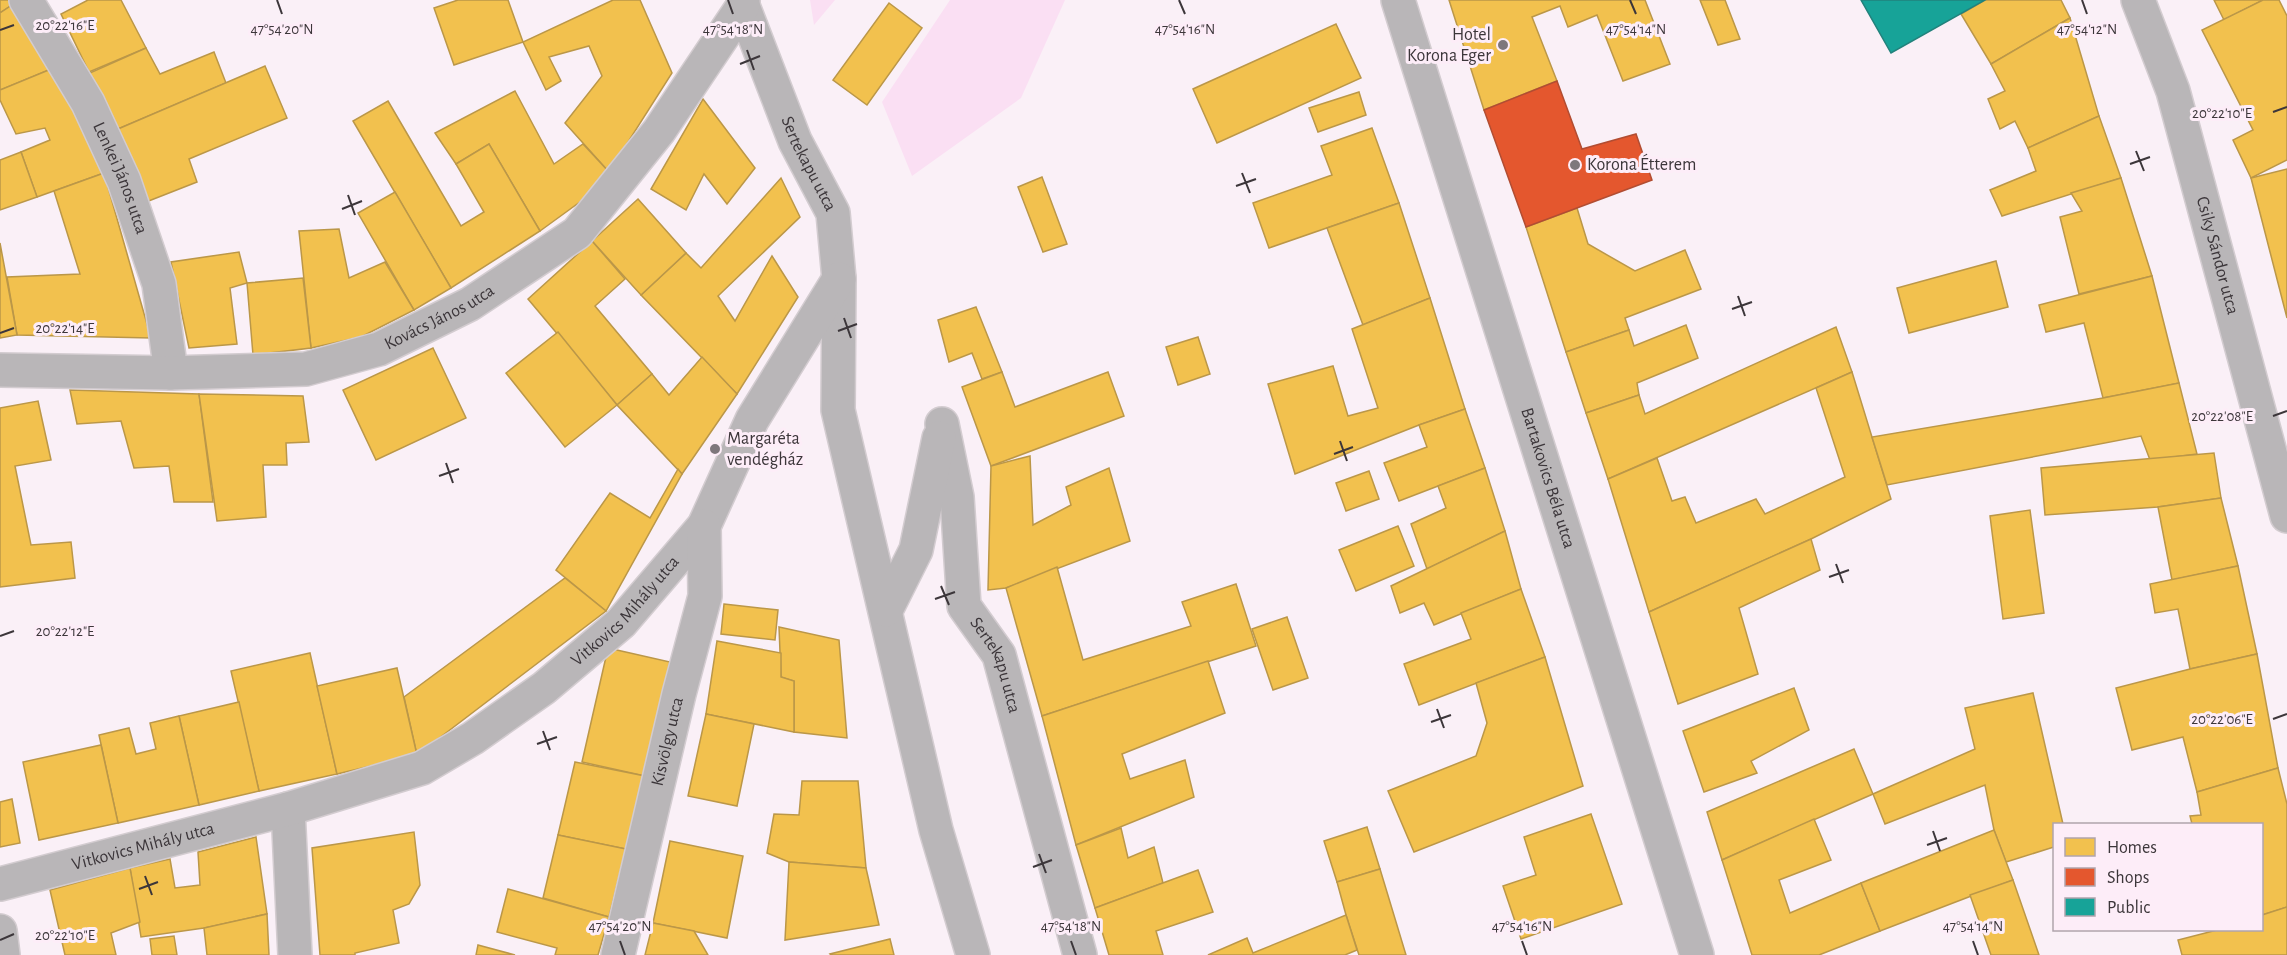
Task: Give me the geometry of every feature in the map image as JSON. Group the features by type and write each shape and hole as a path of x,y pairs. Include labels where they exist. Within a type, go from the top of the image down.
{"street":[{"name":"Lenkei János utca","path":"26,0 88,103 124,181 159,284 171,373"},
{"name":"Bartakovics Béla utca","path":"1398,0 1698,955"},
{"name":"Csiky Sándor utca","path":"2138,0 2173,91 2287,516"},
{"name":"Kovács János utca","path":"0,370 171,373 306,369 379,349 470,304 577,233 659,131 743,3"},
{"name":"Sertekapu utca","path":"743,3 795,141 833,213 839,279 838,410 936,830 973,955"},
{"name":"Vitkovics Mihály utca","path":"0,884 288,809 422,768 473,738 544,688 621,623 704,526 752,420 839,279"},
{"name":"Sertekapu utca","path":"886,610 916,550 942,424 957,496 964,606 999,655 1080,955"},
{"name":"Kisvölgy utca","path":"618,955 679,694 705,596 704,526"},
{"path":"288,809 296,955"},
{"path":"0,931 3,955"}],"shaded area":[{"path":"810,0 835,0 814,25"},
{"path":"950,0 1065,0 1021,98 912,176 882,102"}],"building: Homes":[{"path":"0,0 9,0 12,5 0,13"},
{"path":"88,0 121,0 146,48 89,72 61,14"},
{"path":"458,0 508,0 523,42 454,65 434,8"},
{"path":"613,0 640,0 672,73 609,172 565,123 602,76 589,46 549,57 561,81 546,90 523,42"},
{"name":"Hotel Korona Eger","path":"1449,0 1645,0 1670,64 1623,81 1597,15 1568,27 1560,6 1532,17 1557,81 1484,110"},
{"path":"1700,0 1725,0 1740,39 1718,45"},
{"path":"1985,0 2061,0 2070,18 1991,64 1961,14"},
{"path":"2214,0 2263,0 2224,20"},
{"path":"2263,0 2279,0 2287,16 2287,160 2251,178 2233,140 2253,130 2202,30"},
{"path":"889,3 922,28 867,105 833,80"},
{"path":"12,5 56,67 0,90 0,13"},
{"path":"2070,18 2099,116 2028,148 2015,121 2000,129 1988,99 2005,91 1991,64"},
{"path":"1336,24 1361,78 1217,143 1193,89"},
{"path":"146,48 160,74 214,52 226,83 111,132 83,76"},
{"path":"265,66 287,118 189,159 197,182 141,204 111,132"},
{"path":"56,67 104,173 37,197 21,152 50,140 45,128 16,134 0,100 0,90"},
{"path":"515,91 554,164 583,144 609,172 584,199 540,231 489,144 456,164 435,133"},
{"path":"1359,92 1366,115 1318,132 1309,108"},
{"path":"703,99 755,168 727,204 704,174 686,210 651,189"},
{"path":"388,101 461,226 484,212 456,164 489,144 540,231 451,288 353,121"},
{"path":"2099,116 2121,178 2002,216 1990,190 2036,171 2028,148"},
{"path":"1372,128 1399,203 1269,248 1253,203 1332,175 1321,146"},
{"path":"21,152 37,197 0,210 0,160"},
{"path":"2287,169 2287,318 2251,178"},
{"path":"104,173 151,338 17,335 7,277 80,274 54,191"},
{"path":"1042,177 1067,244 1043,252 1018,187"},
{"path":"781,178 800,217 718,296 735,321 772,256 798,297 737,394 641,295 686,253 701,268"},
{"path":"2121,178 2152,276 2079,294 2060,217 2082,211 2071,193"},
{"path":"395,192 451,288 414,310 358,213"},
{"path":"638,199 686,253 641,295 592,241"},
{"path":"1399,203 1430,298 1363,325 1327,228"},
{"path":"1577,208 1588,244 1635,271 1685,250 1701,289 1625,318 1629,330 1566,352 1526,227"},
{"path":"339,229 349,278 385,262 414,310 361,337 311,348 299,231"},
{"path":"592,241 625,279 595,306 652,374 617,405 528,299"},
{"path":"0,243 17,335 0,338"},
{"path":"239,252 247,283 230,288 237,344 189,348 171,262"},
{"path":"1996,261 2008,307 1909,333 1897,288"},
{"path":"2152,276 2179,383 2103,398 2084,323 2046,332 2039,305"},
{"path":"303,278 311,348 253,355 247,283"},
{"path":"1430,298 1465,409 1295,474 1268,384 1333,366 1348,416 1378,408 1352,329"},
{"path":"976,307 1002,372 982,379 972,353 949,362 938,320"},
{"path":"1686,325 1698,358 1637,383 1639,395 1586,413 1566,352 1629,330 1634,346"},
{"path":"1836,327 1852,372 1608,479 1586,413 1639,395 1645,414"},
{"path":"558,332 617,405 565,447 506,373"},
{"path":"1198,337 1210,374 1178,385 1166,347"},
{"path":"433,348 466,418 376,460 343,390"},
{"path":"702,357 737,394 682,474 617,405 652,374 669,395"},
{"path":"1002,372 1015,407 1108,372 1124,416 991,466 962,387"},
{"path":"1852,372 1891,499 1811,539 1649,612 1608,479 1657,458 1672,501 1685,497 1696,523 1756,499 1765,514 1845,477 1816,388"},
{"path":"2179,383 2197,454 2150,460 2141,436 1887,485 1872,437 2103,398"},
{"path":"70,390 199,394 213,502 174,502 169,466 134,468 121,421 77,424"},
{"path":"199,394 303,396 309,442 286,443 287,465 263,465 266,517 217,521"},
{"path":"38,401 51,460 15,466 31,545 71,542 75,578 0,587 0,408"},
{"path":"1465,409 1485,468 1399,501 1384,463 1427,447 1419,425"},
{"path":"2214,453 2221,498 2158,507 2045,515 2041,468"},
{"path":"1030,456 1033,525 1071,505 1066,487 1109,468 1130,541 1006,588 988,590 991,466"},
{"path":"1485,468 1505,531 1427,569 1411,524 1446,508 1438,486"},
{"path":"678,469 682,474 606,611 556,570 610,493 650,518"},
{"path":"1369,471 1379,499 1346,511 1336,483"},
{"path":"2221,498 2238,566 2172,580 2158,507"},
{"path":"2030,510 2044,613 2003,619 1990,516"},
{"path":"1398,526 1414,566 1356,591 1339,550"},
{"path":"1505,531 1521,589 1434,625 1424,603 1400,613 1391,586"},
{"path":"1811,539 1820,570 1739,608 1758,674 1678,704 1649,612"},
{"path":"2238,566 2257,654 2190,669 2178,609 2155,613 2150,584"},
{"path":"1057,567 1083,660 1191,626 1182,602 1236,584 1256,646 1042,716 1006,588"},
{"path":"565,578 606,611 417,755 404,697"},
{"path":"1521,589 1545,657 1419,705 1404,664 1471,639 1461,613"},
{"path":"724,604 778,610 775,640 721,634"},
{"path":"1287,617 1308,678 1273,690 1252,629"},
{"path":"779,627 839,640 847,738 794,732 794,681 781,677"},
{"path":"717,641 781,653 781,677 794,681 794,732 706,714"},
{"path":"608,648 670,662 645,776 582,762"},
{"path":"310,653 337,774 259,791 231,671"},
{"path":"2257,654 2278,768 2197,792 2183,737 2132,750 2116,688"},
{"path":"1545,657 1583,786 1414,852 1388,791 1476,756 1487,723 1476,683"},
{"path":"1208,661 1225,713 1122,754 1130,779 1185,760 1194,797 1076,845 1042,716"},
{"path":"397,668 417,755 337,774 317,686"},
{"path":"1794,688 1809,730 1751,761 1757,773 1704,792 1683,731"},
{"path":"2033,693 2063,823 2053,823 2053,847 2006,862 1994,830 1985,785 1885,824 1873,794 1975,749 1965,708"},
{"path":"239,702 259,791 199,805 179,716"},
{"path":"706,714 754,724 737,806 688,796"},
{"path":"179,716 199,805 118,823 99,735 129,728 136,754 156,749 150,723"},
{"path":"101,745 118,823 39,840 23,762"},
{"path":"1854,749 1873,794 1722,860 1707,812"},
{"path":"575,762 645,776 626,849 558,835"},
{"path":"2278,768 2287,804 2287,907 2263,915 2263,823 2192,823 2190,816 2201,815 2197,792"},
{"path":"802,781 858,781 866,868 789,862 767,853 774,814 799,815"},
{"path":"12,799 20,843 0,847 0,802"},
{"path":"1591,814 1622,904 1521,939 1503,886 1536,875 1524,837"},
{"path":"1814,819 1831,860 1779,880 1790,913 1861,883 1880,931 1819,955 1752,955 1722,860"},
{"path":"1367,827 1380,869 1337,882 1324,841"},
{"path":"1121,828 1128,858 1154,847 1163,883 1095,908 1076,845"},
{"path":"1994,830 2013,880 1880,931 1861,883"},
{"path":"414,832 420,885 409,904 393,910 399,943 355,953 355,955 320,955 312,848"},
{"path":"558,835 626,849 609,917 543,898"},
{"path":"256,837 267,914 204,928 141,937 130,868 170,859 175,888 200,885 198,852"},
{"path":"670,841 743,856 727,938 653,923"},
{"path":"789,862 866,868 879,925 785,940"},
{"path":"130,868 140,922 111,933 116,955 65,955 50,890"},
{"path":"1380,869 1406,955 1359,955 1346,915 1337,882"},
{"path":"1198,870 1213,912 1156,931 1163,955 1109,955 1095,908"},
{"path":"2013,880 2039,955 1991,955 1970,895"},
{"path":"508,889 609,917 598,955 555,955 557,948 497,932"},
{"path":"2287,907 2287,955 2182,955 2178,940 2213,931 2263,931 2263,915"},
{"path":"267,914 269,955 207,955 204,928"},
{"path":"1346,915 1357,950 1345,955 1208,955 1247,938 1253,953"},
{"path":"653,923 694,931 708,955 645,955"},
{"path":"174,936 177,955 152,955 150,939"},
{"path":"890,939 894,955 830,954"},
{"path":"478,945 515,955 476,955"}],"building: Shops":[{"name":"Korona Étterem","path":"1557,81 1582,149 1636,134 1652,180 1526,227 1484,110"}],"building: Public":[{"path":"1861,0 1985,0 1891,53"}],"place":[{"name":"Hotel Korona Eger","path":"1503,45"},
{"name":"Korona Étterem","path":"1575,165"},
{"name":"Margaréta vendégház","path":"715,449"}]}
